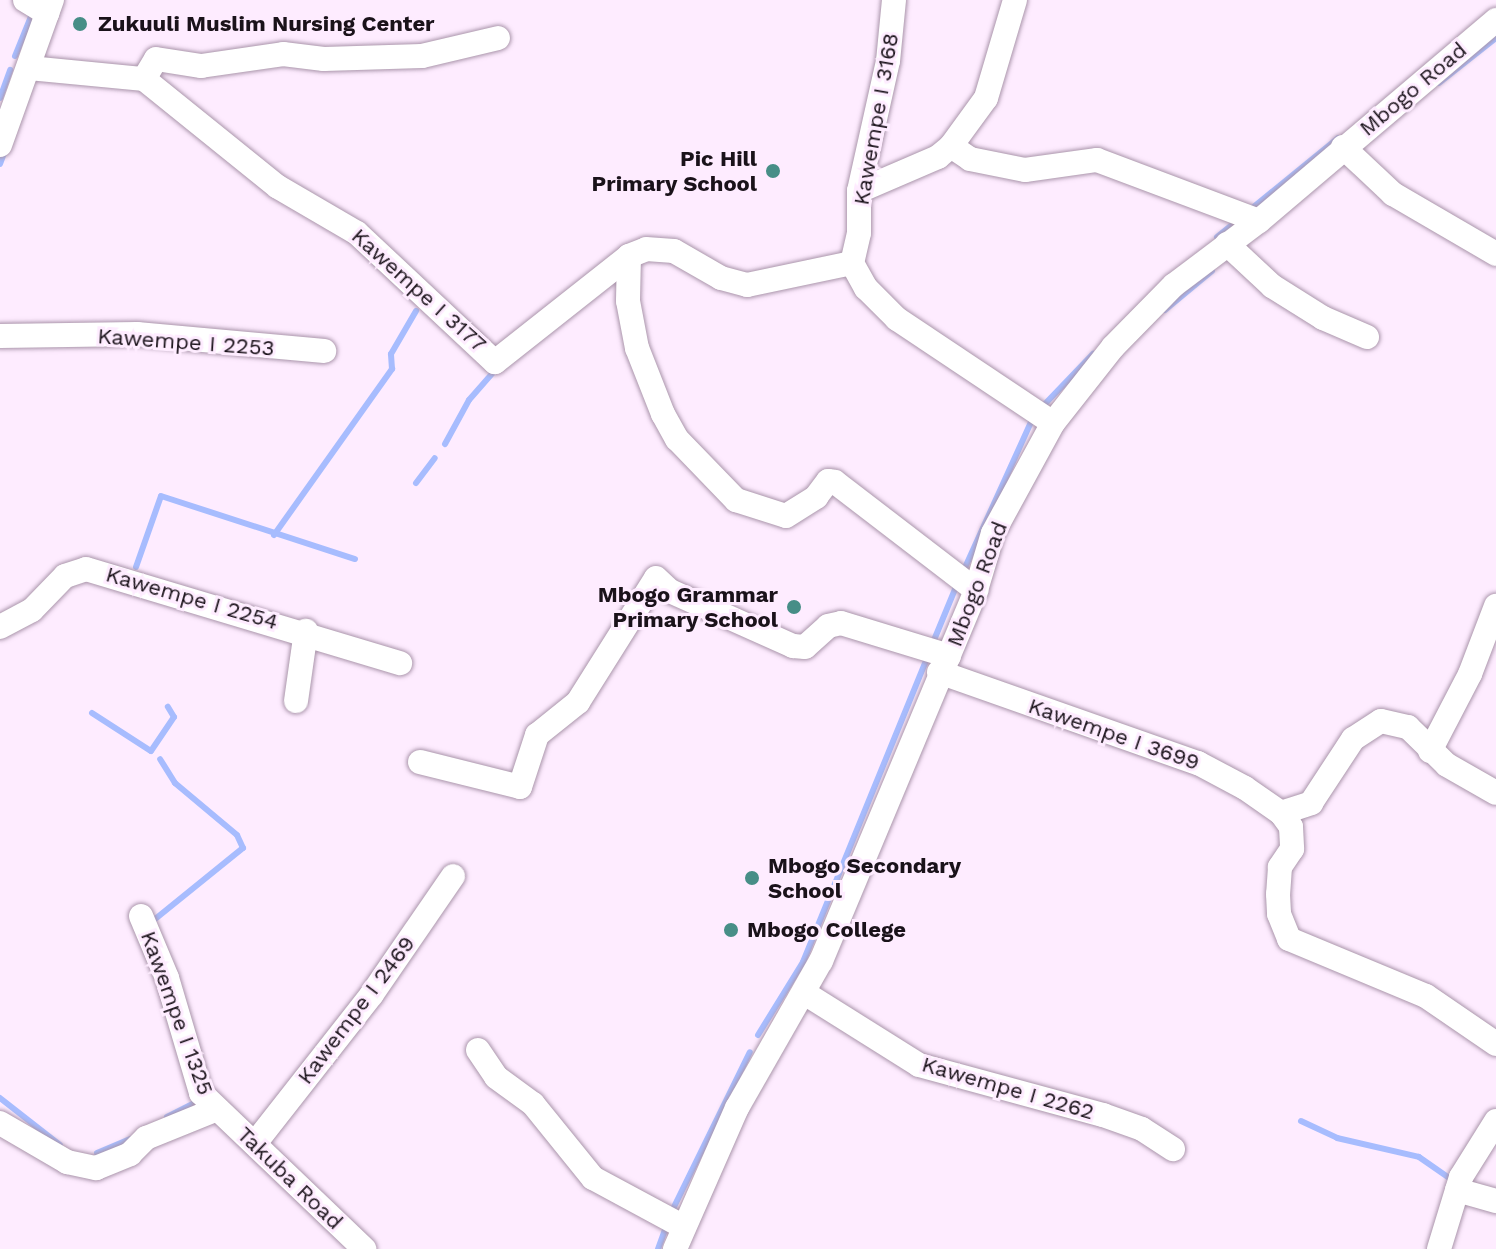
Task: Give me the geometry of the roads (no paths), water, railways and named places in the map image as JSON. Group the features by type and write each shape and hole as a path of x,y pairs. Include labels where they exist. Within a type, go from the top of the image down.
{"street":[{"path":"0,145 50,6 25,0"},
{"name":"Kawempe I 3168","path":"852,263 859,233 859,191 886,73 894,0"},
{"path":"859,191 938,157 951,146 986,98 1015,0"},
{"name":"Mbogo Road","path":"680,1238 737,1108 806,994 976,590 993,533 1053,423 1143,315 1207,255 1231,249 1343,147 1496,20"},
{"path":"29,68 144,79 156,59 201,66 283,54 324,59 422,56 498,38"},
{"name":"Kawempe I 3177","path":"144,79 278,187 357,233 495,362 629,256 654,248 674,251 721,278 747,285 852,263"},
{"path":"951,146 970,159 1025,170 1097,160 1259,221"},
{"path":"1343,147 1393,194 1496,254"},
{"path":"1231,249 1284,294 1367,337"},
{"path":"629,256 628,301 637,348 663,414 677,439 736,500 786,516 816,497 828,481 835,482 976,590"},
{"path":"852,263 866,288 897,319 1053,423"},
{"name":"Kawempe I 2253","path":"0,336 137,334 324,351"},
{"name":"Kawempe I 2254","path":"0,627 32,610 65,576 86,569 306,631 400,663"},
{"name":"Kawempe I 3699","path":"420,762 520,787 537,735 578,702 656,578 670,591 793,646 805,647 828,626 841,623 1198,763 1281,813"},
{"path":"1430,751 1470,674 1496,606"},
{"path":"296,701 306,631"},
{"path":"1496,793 1430,751 1408,727 1381,721 1353,739 1311,803 1281,813 1291,827 1292,849 1280,867 1279,914 1289,939 1426,996 1496,1044"},
{"name":"Kawempe I 2469","path":"256,1142 372,994 453,876"},
{"name":"Kawempe I 1325","path":"141,916 172,993 201,1093 215,1110"},
{"name":"Kawempe I 2262","path":"806,994 919,1065 1103,1115 1142,1129 1173,1149"},
{"path":"478,1050 496,1077 533,1104 593,1178 680,1238"},
{"name":"Takuba Road","path":"0,1123 67,1162 96,1168 130,1154 146,1138 215,1110 256,1142 364,1249"},
{"path":"1439,1249 1457,1190 1496,1121"},
{"path":"1457,1190 1496,1201"}],"waterway":[{"path":"15,56 32,14"},
{"path":"1439,83 1496,38"},
{"path":"0,98 10,70"},
{"path":"1251,209 1338,138"},
{"path":"0,164 5,150"},
{"path":"1217,237 1239,219"},
{"path":"1165,310 1212,271"},
{"path":"274,535 392,369 391,354 416,311"},
{"path":"1042,407 1093,354"},
{"path":"445,444 469,400 497,368"},
{"path":"963,572 1033,418"},
{"path":"416,483 435,458"},
{"path":"136,567 161,496 355,559"},
{"path":"932,645 958,582"},
{"path":"758,1035 803,962 928,656"},
{"path":"92,713 151,751 174,717 168,707"},
{"path":"149,924 243,848 237,835 175,783 160,759"},
{"path":"671,1213 750,1052"},
{"path":"0,1098 60,1145"},
{"path":"167,1117 200,1100"},
{"path":"1301,1121 1337,1138 1419,1157 1455,1182"},
{"path":"97,1153 130,1139"},
{"path":"658,1249 667,1224"}],"place":[{"name":"Zukuuli Muslim Nursing Center","path":"80,24"},
{"name":"Pic Hill Primary School","path":"773,171"},
{"name":"Mbogo Grammar Primary School","path":"794,607"},
{"name":"Mbogo Secondary School","path":"752,878"},
{"name":"Mbogo College","path":"731,930"}]}
